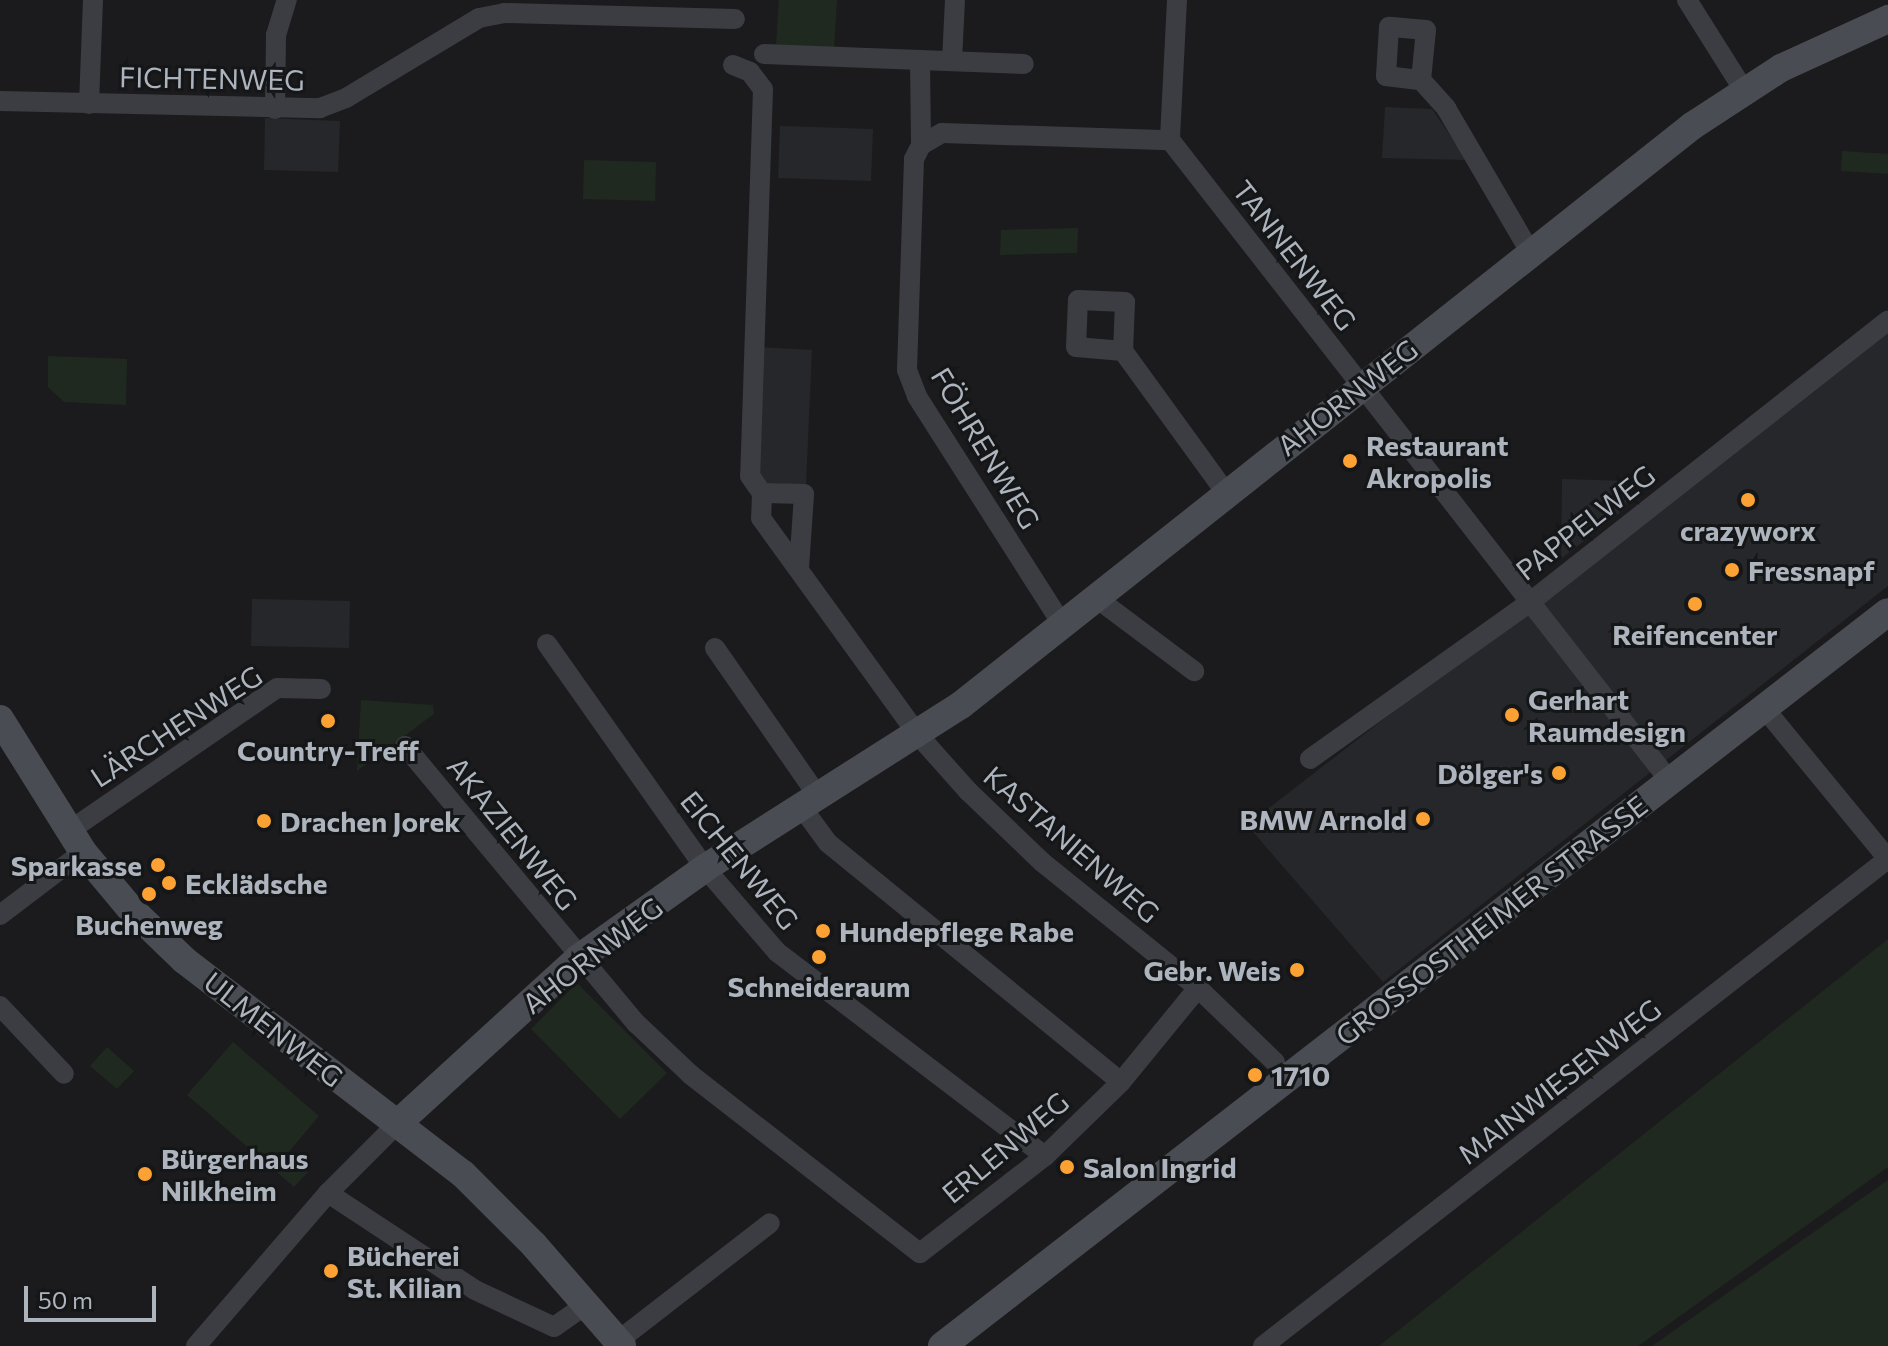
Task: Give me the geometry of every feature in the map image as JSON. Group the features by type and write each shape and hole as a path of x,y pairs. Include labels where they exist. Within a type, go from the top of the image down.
{"street":[{"path":"89,104 93,0"},
{"path":"275,109 276,35 287,0"},
{"path":"952,61 955,0"},
{"path":"921,145 942,133 1170,140 1177,0"},
{"path":"1687,0 1743,89"},
{"name":"FICHTENWEG","path":"0,101 320,108 346,98 479,9 504,13 663,9 735,19"},
{"name":"AHORNWEG","path":"398,1123 579,958 705,868 919,736 1530,252 1743,89 1888,19"},
{"path":"764,54 1024,64"},
{"name":"FÖHRENWEG","path":"920,60 921,145 911,175 907,370 917,396 1062,624"},
{"path":"733,65 750,72 763,89 750,476 762,493 804,494 799,568"},
{"path":"1421,80 1446,108 1530,252"},
{"name":"TANNENWEG","path":"1170,140 1669,780"},
{"name":"PAPPELWEG","path":"1310,759 1529,603 1888,320"},
{"path":"1123,351 1226,493"},
{"name":"KASTANIENWEG","path":"762,493 761,518 919,736 1042,862 1198,988 1275,1062"},
{"path":"1095,597 1194,671"},
{"name":"GROSSOSTHEIMER STRASSE","path":"942,1346 1888,612"},
{"name":"EICHENWEG","path":"547,644 705,868 777,952 1045,1156"},
{"path":"715,648 812,804 828,843 1121,1082"},
{"name":"LÄRCHENWEG","path":"0,915 76,841 277,688 321,689"},
{"name":"MAINWIESENWEG","path":"1263,1346 1888,859 1764,708"},
{"name":"ULMENWEG","path":"0,719 76,841 129,907 184,960 398,1123 506,1215 620,1343 770,1223"},
{"name":"AKAZIENWEG","path":"405,746 579,958 691,1075 826,1181"},
{"name":"ERLENWEG","path":"826,1181 920,1253 1045,1156 1121,1082 1198,988"},
{"path":"0,1006 64,1074"},
{"path":"196,1346 328,1193 398,1123"},
{"path":"328,1193 475,1290 554,1327 586,1305"}],"shaded area":[{"path":"779,0 837,0 834,49 776,45"},
{"path":"1385,107 1432,109 1467,160 1382,158"},
{"path":"265,118 340,121 338,172 264,170"},
{"path":"780,126 873,129 871,181 778,178"},
{"path":"1842,151 1888,154 1888,174 1841,171"},
{"path":"584,160 656,162 655,201 583,199"},
{"path":"1078,228 1077,253 1000,255 1001,230"},
{"path":"1888,329 1888,586 1383,982 1247,825"},
{"path":"757,347 812,350 806,485 760,483"},
{"path":"48,356 127,359 126,405 64,402 48,387"},
{"path":"1562,479 1627,481 1626,508 1561,559"},
{"path":"252,599 350,601 349,648 251,646"},
{"path":"361,700 433,705 434,714 357,771"},
{"path":"1888,939 1888,1167 1638,1346 1379,1346"},
{"path":"577,983 667,1073 620,1119 531,1029"},
{"path":"233,1042 319,1116 287,1154 308,1172 294,1187 187,1095"},
{"path":"107,1047 134,1071 117,1089 90,1066"},
{"path":"1888,1180 1888,1346 1652,1346"}],"place":[{"name":"Restaurant Akropolis","path":"1350,461"},
{"name":"crazyworx","path":"1748,500"},
{"name":"Fressnapf","path":"1732,570"},
{"name":"Reifencenter","path":"1695,604"},
{"name":"Gerhart Raumdesign","path":"1512,715"},
{"name":"Country-Treff","path":"328,721"},
{"name":"Dölger's","path":"1559,773"},
{"name":"BMW Arnold","path":"1423,819"},
{"name":"Drachen Jorek","path":"264,821"},
{"name":"Sparkasse","path":"158,865"},
{"name":"Ecklädsche","path":"169,883"},
{"name":"Buchenweg","path":"149,894"},
{"name":"Hundepflege Rabe","path":"823,931"},
{"name":"Schneideraum","path":"819,957"},
{"name":"Gebr. Weis","path":"1297,970"},
{"name":"1710","path":"1255,1075"},
{"name":"Salon Ingrid","path":"1067,1167"},
{"name":"Bürgerhaus Nilkheim","path":"145,1174"},
{"name":"Bücherei St. Kilian","path":"331,1271"}]}
